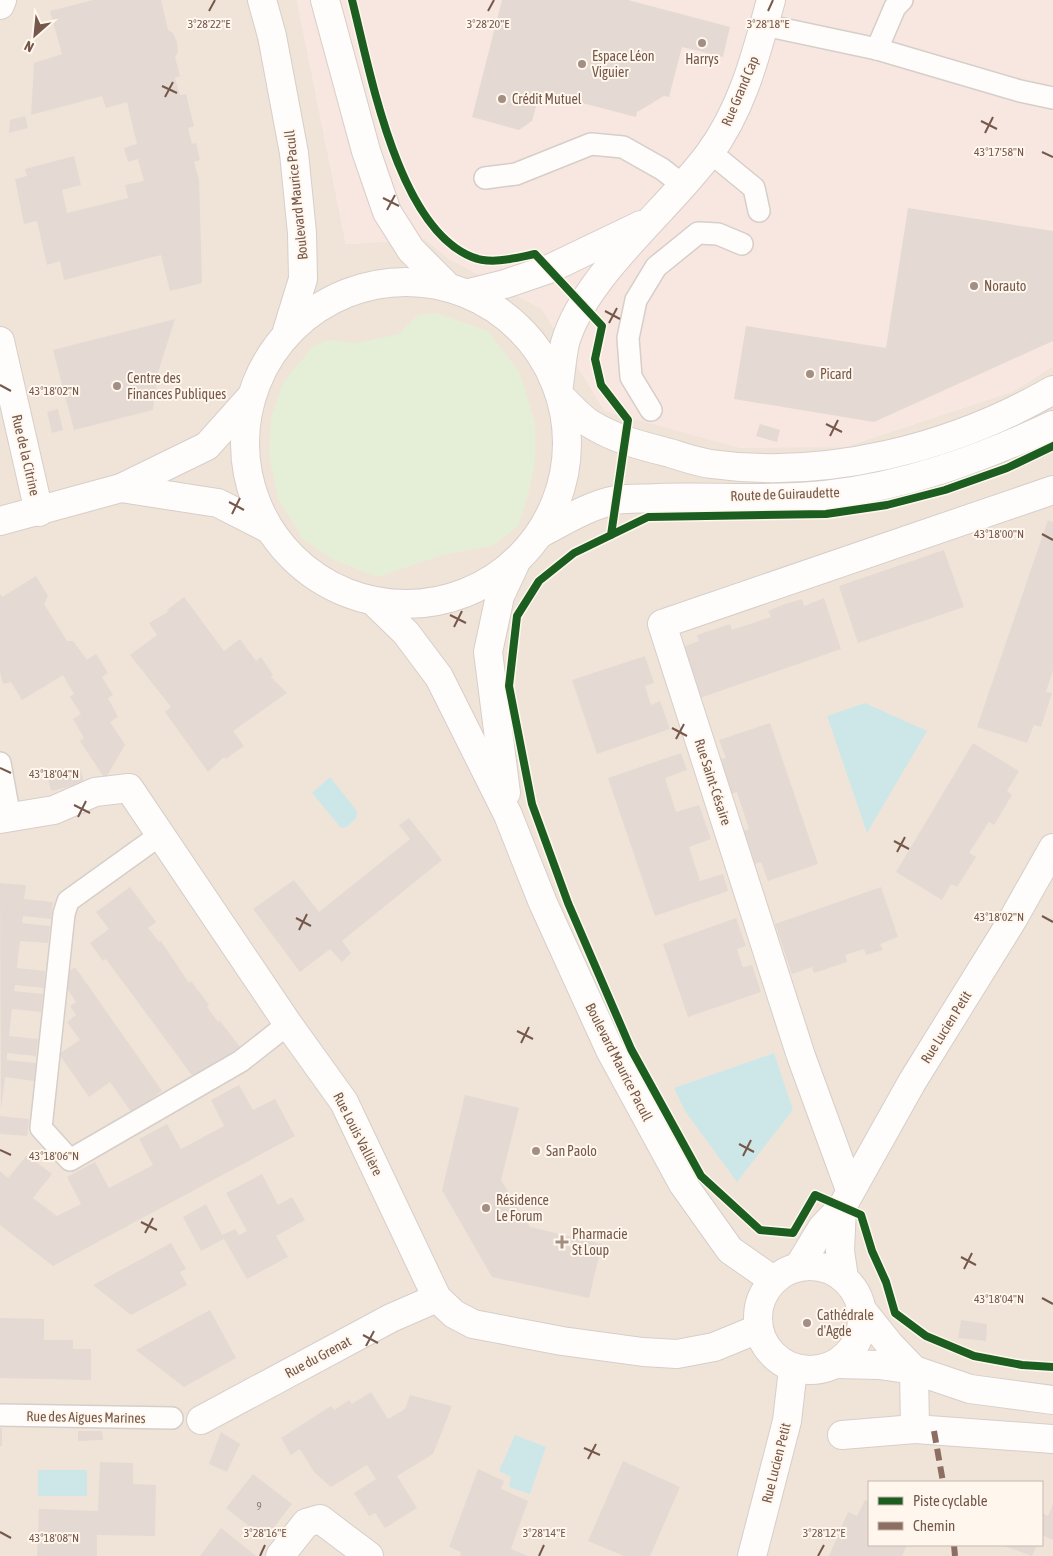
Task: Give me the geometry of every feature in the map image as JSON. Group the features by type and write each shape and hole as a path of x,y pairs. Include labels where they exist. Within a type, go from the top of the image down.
{"street":[{"path":"0,5 2,0"},
{"name":"Boulevard Maurice Pacull","path":"262,0 272,36 294,153 302,233 303,279 287,331"},
{"path":"325,0 366,151 388,212 410,250 457,288 523,330 561,393"},
{"name":"Rue Grand Cap","path":"543,532 567,468 561,393 565,343 583,306 609,268 684,186 710,152 733,115 752,71 768,13"},
{"name":"Rue Grand Cap","path":"287,331 333,297 388,281 457,288 505,284 549,269 653,218"},
{"path":"287,331 264,363 250,399 244,443 250,488 269,529 296,562 332,586 372,601 423,604 472,591 515,564 543,532"},
{"name":"Rue de la Citrine","path":"0,341 39,512"},
{"name":"Route de Guiraudette","path":"561,393 588,422 625,441 709,464 766,468 822,465 876,457 931,443 988,423 1053,390"},
{"path":"0,522 121,488 207,446 250,399"},
{"name":"Route de Guiraudette","path":"543,532 579,513 616,500 707,496 765,498 825,495 882,486 957,465 1000,450 1053,425"},
{"path":"121,488 218,503 269,529"},
{"name":"Rue Saint-Césaire","path":"846,1198 785,1002 662,624 1053,490"},
{"name":"Boulevard Maurice Pacull","path":"508,815 488,652 500,596 515,564"},
{"name":"Boulevard Maurice Pacull","path":"372,601 406,633 439,677 508,815 543,903 610,1050 683,1184 730,1250 773,1280"},
{"name":"Rue Louis Vallière","path":"5,818 54,810 95,792 129,788 288,1024 344,1102 437,1298 454,1314 473,1324 562,1341 643,1352 677,1354 714,1347 758,1329"},
{"name":"Rue Lucien Petit","path":"799,1266 822,1228 846,1198 1053,848"},
{"name":"Rue Lucien Petit","path":"844,1278 840,1251 846,1198"},
{"path":"915,1429 914,1370 890,1345 862,1310 856,1292 844,1278 823,1267 799,1266 785,1271 773,1280 762,1294 757,1312 758,1329 764,1346 777,1360 793,1368 816,1371 837,1364 879,1365 914,1370 970,1389 1053,1400"},
{"name":"Rue du Grenat","path":"201,1420 390,1318 437,1298"},
{"path":"837,1364 852,1350 861,1331 862,1310"},
{"name":"Rue Lucien Petit","path":"752,1556 787,1421 793,1368"},
{"path":"842,1435 915,1429 1053,1439"},
{"path":"280,1556 306,1523 320,1519 370,1556"}],"lane":[{"path":"877,49 896,7 902,0"},
{"path":"768,13 877,49 1020,91 1053,98"},
{"path":"485,178 516,174 591,144 623,147 662,169 684,186"},
{"path":"710,152 754,188 760,211"},
{"path":"651,410 631,377 628,338 636,300 656,267 698,233 718,234 742,244"},
{"path":"0,763 5,818"},
{"path":"160,835 68,901 64,914 41,1128 70,1160 241,1061 288,1024"},
{"name":"Rue des Aigues Marines","path":"0,1416 172,1418"}],"shaded area":[{"path":"0,0 297,0 346,244 425,239 448,258 542,309 605,411 845,447 1014,391 1053,366 1053,1556 0,1556"},
{"path":"297,0 1053,0 1053,366 1014,391 845,447 740,448 605,411 542,309 448,258 425,239 346,244"}],"green space":[{"path":"437,313 488,331 520,373 535,423 535,462 528,495 518,526 492,546 442,555 378,577 334,560 303,539 278,499 269,455 271,418 283,383 313,346 328,340 357,343 399,334 418,315"}],"water":[{"path":"865,703 927,731 867,833 827,716"},
{"path":"330,777 357,811 356,818 347,827 341,828 312,793"},
{"path":"774,1053 793,1110 737,1182 685,1111 674,1088"},
{"path":"515,1435 546,1447 530,1494 509,1487 511,1477 499,1471"},
{"path":"38,1470 87,1470 87,1496 38,1496"}],"building":[{"path":"93,0 161,0 168,30 173,33 177,42 178,52 175,57 180,76 175,78 180,95 186,94 194,126 188,128 192,144 196,143 200,160 194,162 199,179 202,283 170,291 161,255 64,280 60,261 47,265 37,221 24,224 15,179 27,176 25,169 74,156 81,185 62,190 67,213 128,198 125,185 144,181 138,159 128,162 124,148 137,144 127,102 106,108 102,96 31,115 34,63 62,54 50,11"},
{"name":"Espace Léon Viguier","path":"502,0 628,0 730,27 723,57 682,47 669,97 664,96 637,112 636,117 540,92 532,121 519,130 472,117"},
{"path":"25,116 28,128 9,133 10,120"},
{"name":"Norauto","path":"908,208 1053,231 1053,341 874,422 734,399 746,326 886,348"},
{"path":"175,319 158,372 153,410 74,430 53,350"},
{"path":"58,409 63,430 52,433 47,412"},
{"path":"760,424 780,430 777,442 756,436"},
{"path":"1048,520 1053,522 1053,670 1046,692 1052,693 1041,727 1034,725 1027,743 977,727"},
{"path":"944,550 964,607 858,643 839,586"},
{"path":"36,576 48,596 44,604 67,641 73,641 87,660 96,654 108,673 102,677 113,695 108,698 118,717 110,722 125,745 105,779 80,741 84,738 73,719 81,714 70,697 74,694 63,675 22,700 11,682 3,684 0,672 0,594 2,597"},
{"path":"184,597 224,651 240,639 256,661 261,657 273,675 271,677 287,693 233,731 244,746 226,759 224,757 208,772 165,712 171,707 130,655 157,635 149,623 168,612 167,610"},
{"path":"824,598 841,649 697,699 680,648 699,641 697,635 730,624 732,630 771,617 768,611 785,604 802,599 804,606"},
{"path":"645,656 654,683 645,686 651,705 660,701 670,729 597,754 572,680"},
{"path":"770,723 818,864 768,881 761,862 755,864 743,831 749,829 737,792 731,794 719,760 726,758 719,740"},
{"path":"973,743 1019,771 1007,791 1012,795 994,825 989,822 969,853 976,857 957,887 951,884 942,900 896,872"},
{"path":"681,753 687,770 665,778 676,812 699,805 711,839 689,847 700,881 723,874 728,891 655,916 608,778"},
{"path":"81,770 84,783 51,791 48,778"},
{"path":"409,818 442,860 342,941 351,953 342,962 330,949 300,972 253,909 294,880 319,912 410,839 399,825"},
{"path":"0,883 26,885 24,899 53,902 51,919 23,916 22,923 50,926 48,943 20,941 17,968 45,971 44,988 15,985 14,991 43,994 41,1012 12,1009 9,1036 38,1039 36,1056 7,1053 7,1060 36,1063 34,1081 5,1077 1,1110"},
{"path":"130,887 156,922 148,928 159,942 161,941 189,983 191,981 209,1005 207,1007 218,1022 220,1021 240,1047 194,1078 106,959 103,961 90,943 109,929 96,912"},
{"path":"881,887 898,937 880,944 883,950 866,955 864,949 845,955 847,962 814,973 812,967 792,974 775,924"},
{"path":"736,918 746,946 737,949 742,965 743,967 752,965 761,992 688,1017 663,944"},
{"path":"75,967 162,1091 132,1113 110,1082 89,1097 59,1054 80,1040 67,1022 76,1015 70,1006 76,1002 60,978"},
{"path":"239,1085 253,1110 275,1099 295,1136 53,1266 0,1225 0,1171 8,1178 27,1155 52,1174 33,1198 57,1216 81,1204 67,1177 95,1162 109,1188 153,1165 139,1139 167,1124 181,1149 224,1126 211,1100"},
{"name":"Résidence Le Forum","path":"465,1095 519,1108 501,1180 530,1227 602,1244 589,1298 492,1277 442,1190"},
{"path":"0,1116 29,1119 27,1136 0,1134"},
{"path":"262,1174 278,1205 292,1197 305,1220 276,1236 288,1257 247,1279 224,1239 201,1251 183,1217 206,1204 222,1235 235,1229 239,1235 247,1231 226,1193"},
{"path":"171,1243 186,1269 180,1272 187,1285 131,1315 93,1285"},
{"path":"210,1310 236,1358 184,1387 136,1350"},
{"path":"0,1318 44,1319 44,1340 73,1340 73,1349 91,1349 91,1380 0,1378"},
{"path":"961,1320 987,1324 986,1341 958,1338"},
{"path":"371,1392 388,1419 405,1409 410,1395 452,1406 433,1454 397,1476 417,1508 385,1528 375,1513 369,1516 354,1493 376,1479 367,1465 331,1487 314,1472 300,1449 291,1455 281,1438 331,1406 334,1410 349,1400 352,1404"},
{"path":"0,1428 2,1428 2,1446 0,1446"},
{"path":"78,1431 102,1431 103,1440 78,1441"},
{"path":"221,1432 240,1444 227,1472 209,1464"},
{"path":"623,1461 680,1487 650,1556 624,1556 588,1541"},
{"path":"100,1462 133,1463 133,1484 156,1485 155,1536 97,1535 97,1556 37,1556 39,1509 98,1511"},
{"path":"478,1469 504,1481 501,1489 528,1501 511,1549 528,1556 460,1556 461,1552 449,1547"},
{"path":"253,1474 292,1504 265,1539 226,1508"},
{"path":"865,1500 868,1502 868,1546 907,1546 902,1556 829,1556 848,1512 857,1516"},
{"path":"1053,1504 1053,1540 1043,1535 1043,1514 1048,1516"},
{"path":"221,1528 256,1556 200,1556"},
{"path":"1004,1546 1037,1546 1032,1556"}],"marked path":[{"path":"934,1431 943,1481"},
{"path":"954,1546 955,1556"}],"cycle path":[{"path":"352,0 378,104 391,144 406,181 424,214 446,240 472,257 495,261 535,254 602,326 595,359 601,385 628,420 611,535 574,553 539,581 517,616 509,686 532,804 568,903 631,1049 701,1176 760,1230 793,1233 815,1195 861,1215 872,1251 886,1282 895,1313 926,1336 974,1356 1022,1365 1053,1367"},
{"path":"611,535 648,517 826,514 887,505 945,490 1007,468 1053,446"}],"place":[{"name":"Harrys","path":"702,43"},
{"name":"Espace Léon Viguier","path":"582,64"},
{"name":"Crédit Mutuel","path":"502,99"},
{"name":"Norauto","path":"974,286"},
{"name":"Picard","path":"810,374"},
{"name":"Centre des Finances Publiques","path":"117,386"},
{"name":"San Paolo","path":"536,1151"},
{"name":"Résidence Le Forum","path":"486,1208"},
{"name":"Pharmacie St Loup","path":"562,1242"},
{"name":"Cathédrale d'Agde","path":"807,1323"}]}
